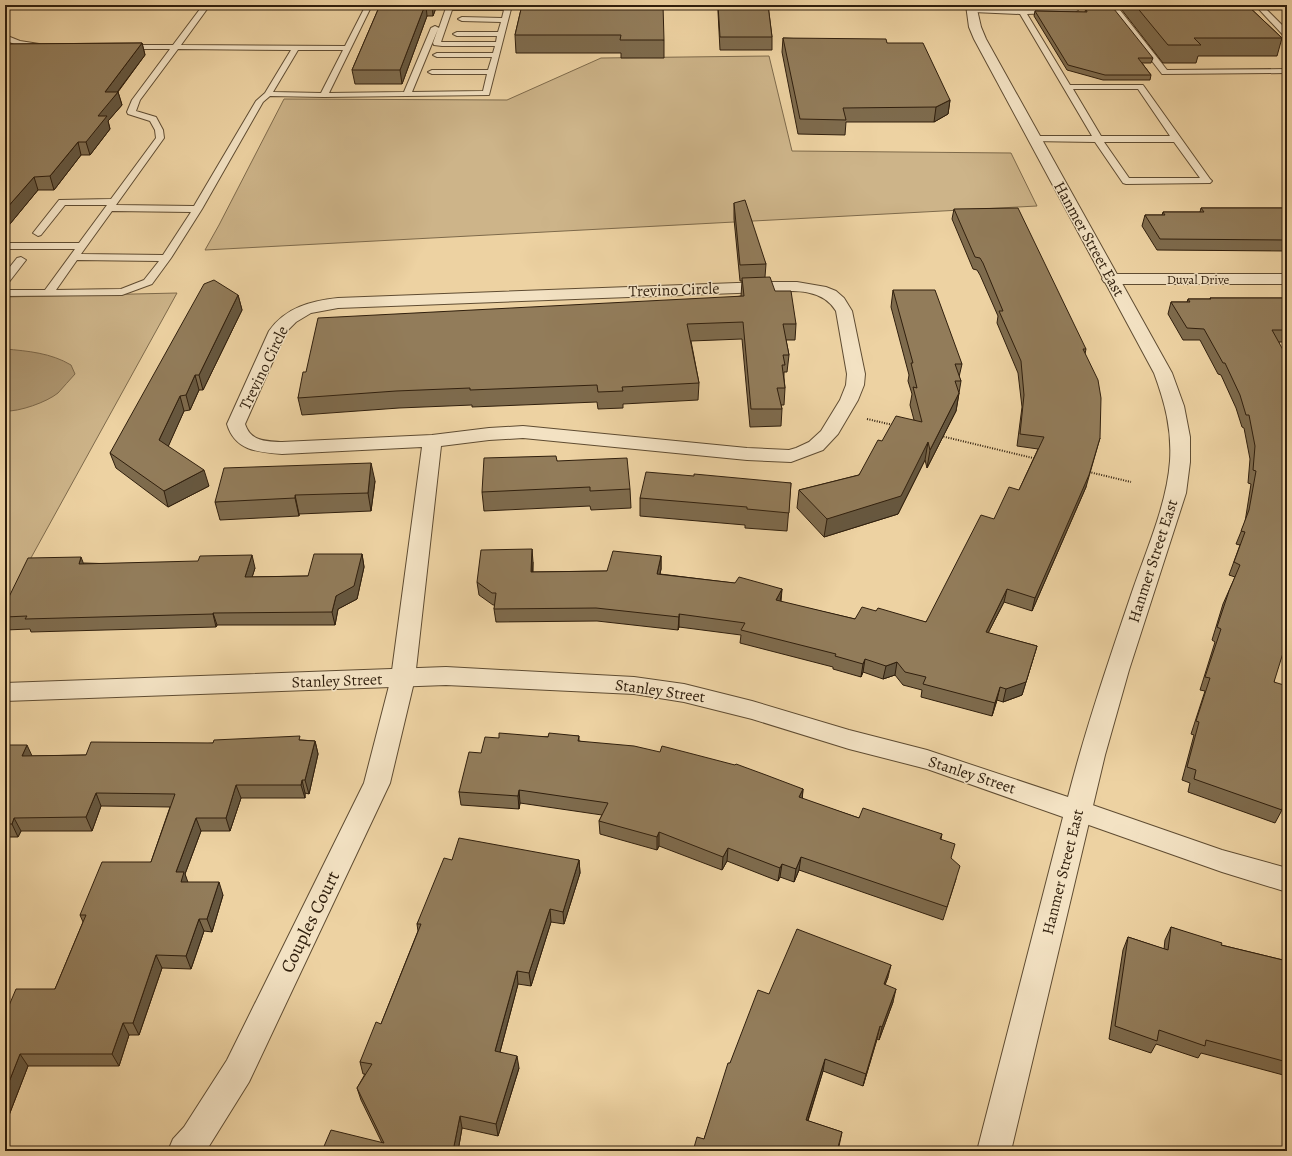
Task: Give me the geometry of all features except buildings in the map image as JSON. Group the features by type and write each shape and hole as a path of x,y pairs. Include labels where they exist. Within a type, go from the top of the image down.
{"street":[{"name":"Hanmer Street East","path":"972,7 975,27 980,39 1171,391 1180,437 1180,462 1176,493 1117,670 1092,755 994,1151"},
{"name":"Duval Drive","path":"1110,279 1287,279"},
{"name":"Trevino Circle","path":"790,286 817,290 833,296 841,303 856,374 855,385 842,412 828,434 816,446 791,456 747,454 530,433 489,434 432,441 282,448 258,446 243,439 237,432 236,424 278,331 284,322 293,315 314,306 790,286"},
{"path":"403,678 432,441"},
{"name":"Stanley Street","path":"5,692 446,676 469,679 566,681 660,688 709,698 764,713 843,738 905,753 1222,861 1287,880"},
{"name":"Couples Court","path":"185,1151 196,1138 238,1071 377,783 403,678"}],"lane":[{"path":"48,293 160,138 159,130 153,119 131,112 139,95 207,5"},
{"path":"324,95 369,5"},
{"path":"972,7 1075,10 1072,5"},
{"path":"1112,5 1166,72 1287,71"},
{"path":"1258,5 1287,34"},
{"path":"268,94 324,95 486,93 509,7 448,6"},
{"path":"448,6 437,43 499,44"},
{"path":"407,94 448,6"},
{"path":"1021,9 1098,139 1126,181 1207,181 1140,87 1068,87"},
{"path":"462,19 505,20"},
{"path":"457,34 502,34"},
{"path":"5,37 18,44 47,46"},
{"path":"120,47 347,48"},
{"path":"5,293 122,292 148,282 166,258 197,209 260,101 268,94 296,47"},
{"path":"436,55 496,55"},
{"path":"432,72 492,72"},
{"path":"1033,139 1176,139"},
{"path":"38,232 62,202 197,209"},
{"path":"5,246 82,246"},
{"path":"74,257 166,258"},
{"path":"5,280 21,260"}],"path":[{"path":"842,412 896,426"},
{"path":"934,435 1040,460"},
{"path":"1086,471 1131,482"}],"shaded area":[{"path":"769,56 792,151 1011,153 1037,206 205,250 284,99 507,100 601,58"},
{"path":"177,293 5,605 5,297"},
{"path":"5,349 47,355 71,365 75,374 58,393 47,400 18,410 5,411"}]}
